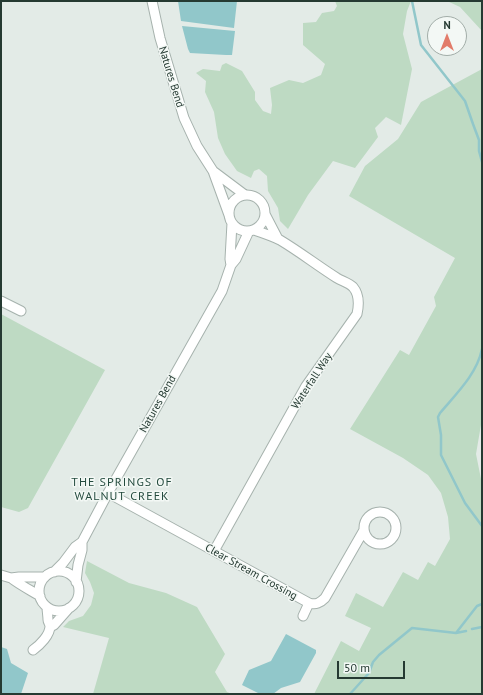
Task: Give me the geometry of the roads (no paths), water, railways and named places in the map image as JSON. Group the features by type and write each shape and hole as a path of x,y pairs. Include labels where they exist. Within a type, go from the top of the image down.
{"street":[{"name":"Natures Bend","path":"152,1 160,38 184,118 197,146 213,171 230,219 231,265"},
{"name":"Natures Bend","path":"213,171 244,195"},
{"path":"265,214 260,226 252,230 244,231 233,225 230,219 229,207 232,202 244,195 256,197 263,205 265,214 278,239"},
{"name":"Natures Bend","path":"54,572 75,547 82,542 222,291 231,265 236,259 252,230"},
{"name":"Waterfall Way","path":"214,551 306,386 357,314 359,307 357,295 353,287 338,279 278,239 252,230"},
{"path":"1,301 21,311"},
{"name":"Clear Stream Crossing","path":"108,493 309,603 316,604 325,598 364,530"},
{"name":"Natures Bend","path":"76,582 82,542"},
{"path":"33,650 43,641 50,627 54,625 76,602 78,596 79,590 74,578 62,572 50,573 45,577 40,586 40,596 42,602 52,610 58,611 69,608"},
{"path":"1,575 11,578 40,596"},
{"path":"11,578 45,577"},
{"path":"303,616 309,603"},
{"path":"47,607 50,627"}],"water":[{"path":"178,1 237,1 234,28 181,21"},
{"path":"182,26 235,31 232,55 190,53"},
{"path":"286,634 316,650 316,653 300,682 281,688 273,694 260,694 242,685 249,670 271,661"},
{"path":"1,647 7,649 11,663 28,673 21,694 1,694"}],"waterway":[{"path":"412,1 421,45 465,101 479,140 479,151 482,162"},
{"path":"482,349 476,367 471,375 438,417 441,435 441,455 465,503 482,526"},
{"path":"350,694 369,673 373,662 379,655 412,628 456,633 477,606 482,604"},
{"path":"472,629 482,627"},
{"path":"456,633 466,631"}],"district":[{"name":"THE SPRINGS OF WALNUT CREEK","path":"122,490"}]}
